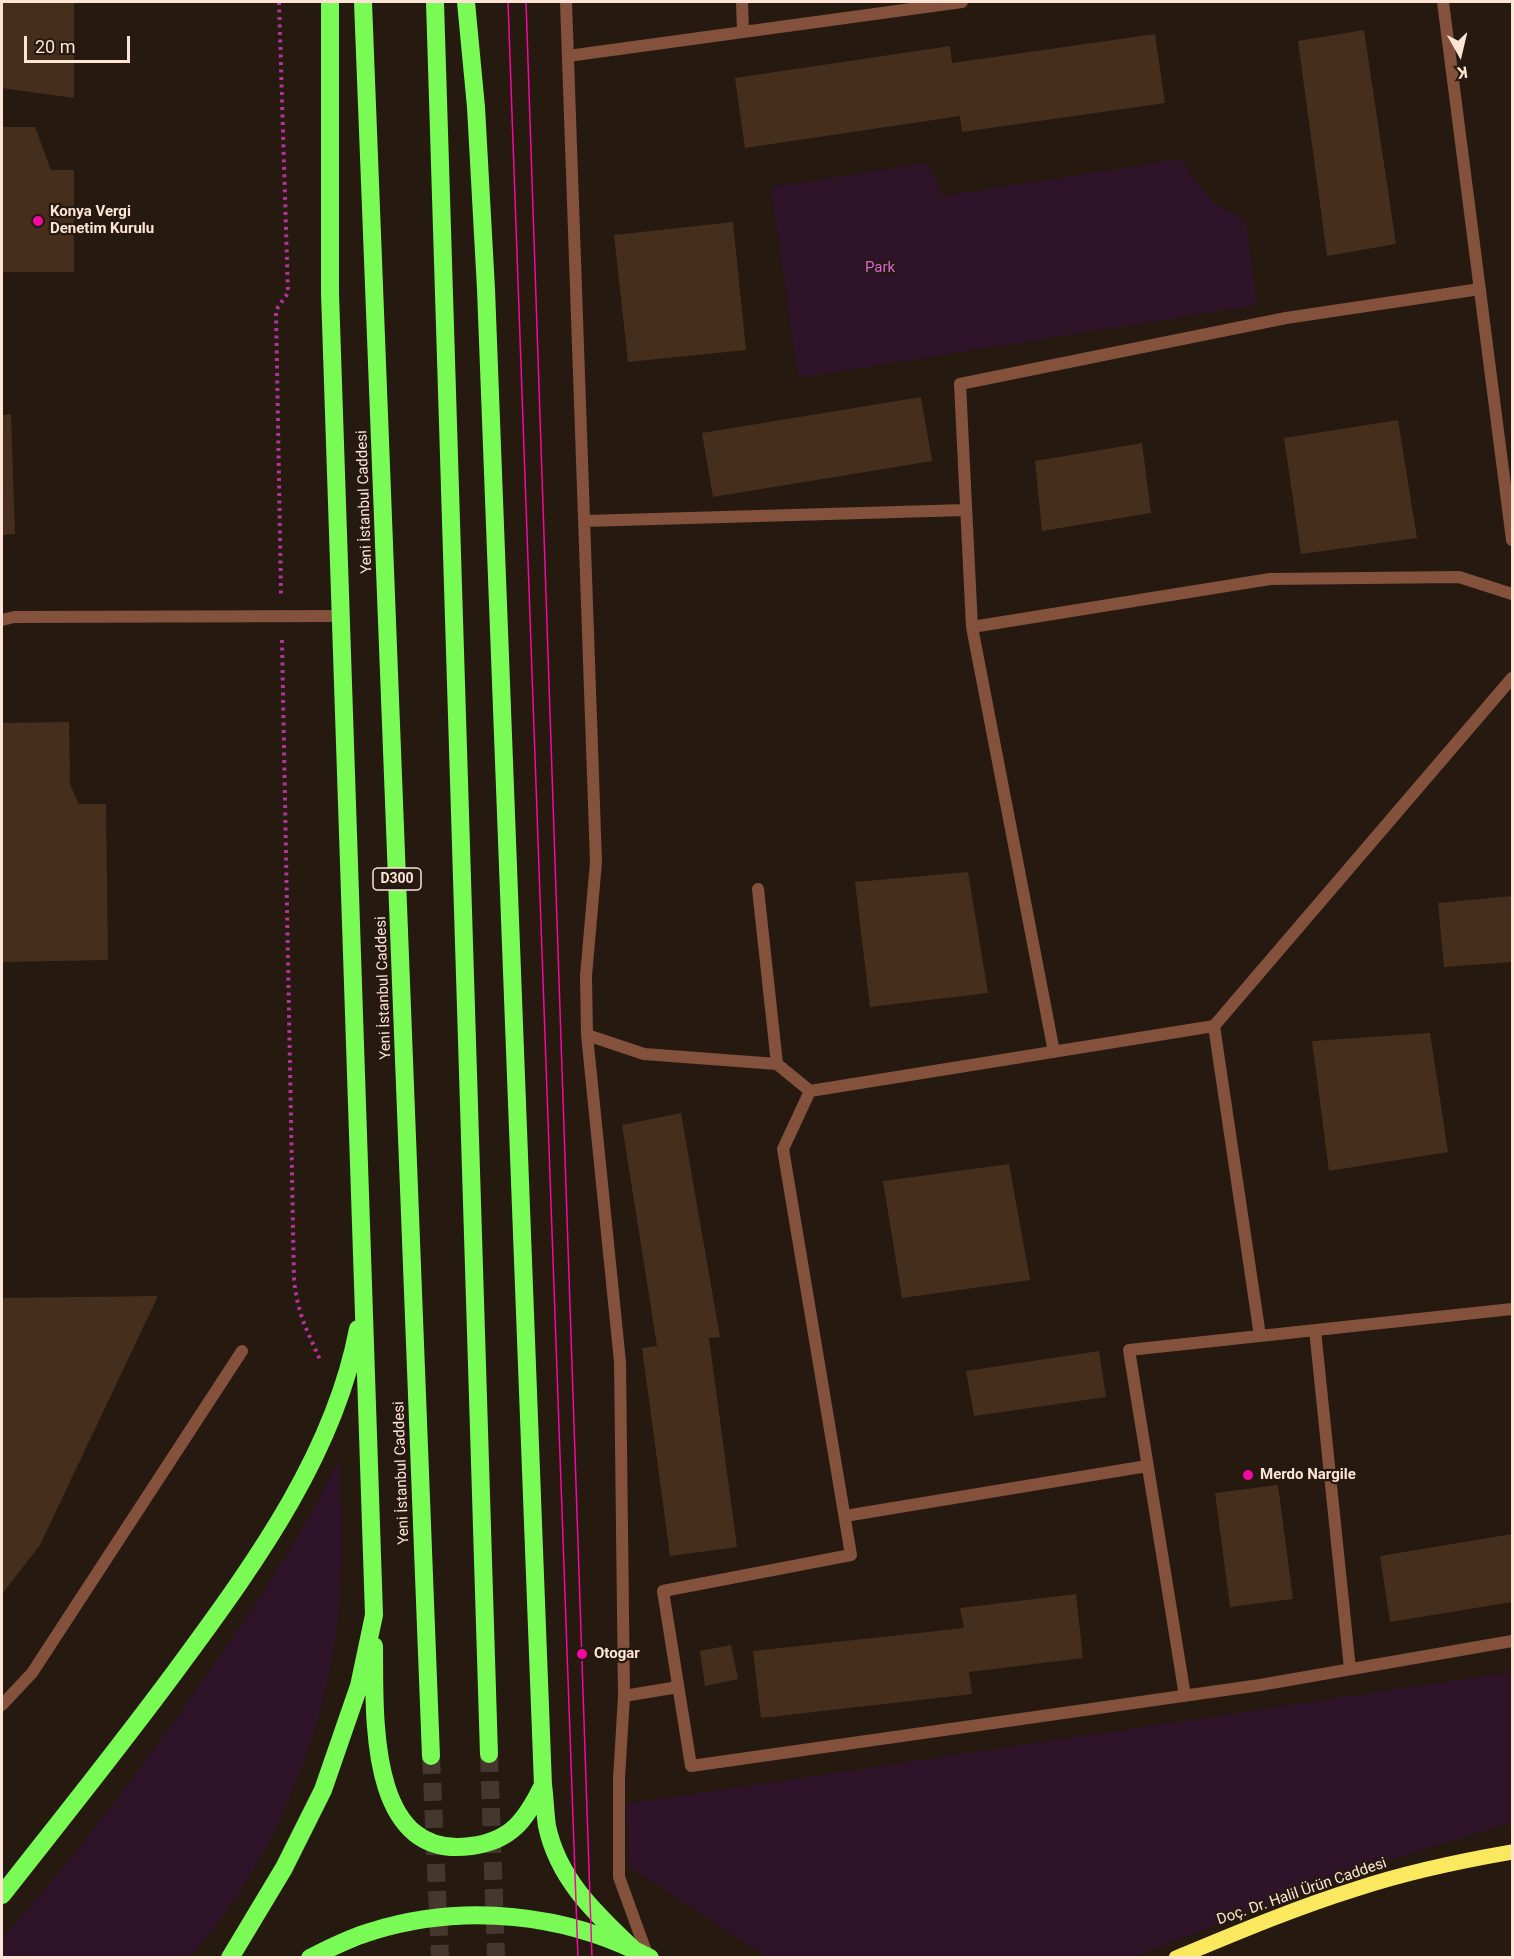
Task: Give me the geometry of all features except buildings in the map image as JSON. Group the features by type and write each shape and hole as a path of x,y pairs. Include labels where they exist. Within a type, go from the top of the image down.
{"highway":[{"path":"330,2 330,293 374,1614 375,1725 385,1786 392,1804 405,1824 420,1837 439,1845 460,1848 499,1839 517,1827 543,1785"},
{"name":"Yeni İstanbul Caddesi","path":"363,2 431,1756"},
{"path":"435,2 489,1754"},
{"path":"466,2 476,107 487,301 543,1785 548,1827 555,1852 567,1876 590,1909 644,1954"},
{"path":"2,1895 139,1722 222,1608 285,1509 309,1464 338,1399 355,1344 363,1300"},
{"path":"230,1958 284,1868 323,1790 359,1686 374,1614"},
{"path":"310,1958 373,1931 412,1921 492,1915 535,1919 577,1929 644,1954"}],"main road":[{"name":"Doç. Dr. Halil Ürün Caddesi","path":"1176,1958 1356,1888 1457,1861 1512,1852"}],"street":[{"path":"567,2 596,862 586,976 587,1035 620,1362 624,1696 619,1779 619,1877 644,1954"},
{"path":"742,2 743,32"},
{"path":"568,56 962,2"},
{"path":"1443,2 1512,540"},
{"path":"1054,1052 972,627 960,384 1286,318 1480,290"},
{"path":"585,521 966,510"},
{"path":"972,627 1270,579 1460,577 1512,594"},
{"path":"2,620 14,617 341,616"},
{"path":"587,1035 644,1054 777,1064 810,1091 1214,1026 1512,678"},
{"path":"758,889 777,1064"},
{"path":"1214,1026 1260,1336"},
{"path":"810,1091 783,1149 851,1555 663,1591 690,1766 1185,1696 1512,1641"},
{"path":"1185,1696 1129,1350 1512,1309"},
{"path":"1315,1330 1350,1669"},
{"path":"2,1705 32,1673 242,1351"},
{"path":"845,1516 1148,1466"},
{"path":"624,1696 678,1687"}],"path":[{"path":"279,2 288,293 276,310 294,1280 297,1306 304,1328 338,1399"}],"green space":[{"name":"Park","path":"1181,159 1192,177 1214,203 1246,220 1257,305 798,378 771,187 927,163 943,196"},
{"path":"339,1459 342,1572 333,1656 322,1703 291,1795 270,1840 246,1882 190,1957 2,1957 2,1938 108,1810 182,1710 242,1623 294,1543"},
{"path":"1512,1672 1512,1822 1391,1860 1132,1957 766,1957 630,1867 626,1804"}],"tunnel":[{"path":"489,1754 496,1958"},
{"path":"431,1756 440,1958"}],"tram line":[{"path":"508,2 578,1958"},
{"path":"526,2 592,1958"}],"place":[{"name":"Konya Vergi Denetim Kurulu","path":"38,221"},
{"name":"Merdo Nargile","path":"1248,1475"},
{"name":"Otogar","path":"582,1654"}]}
